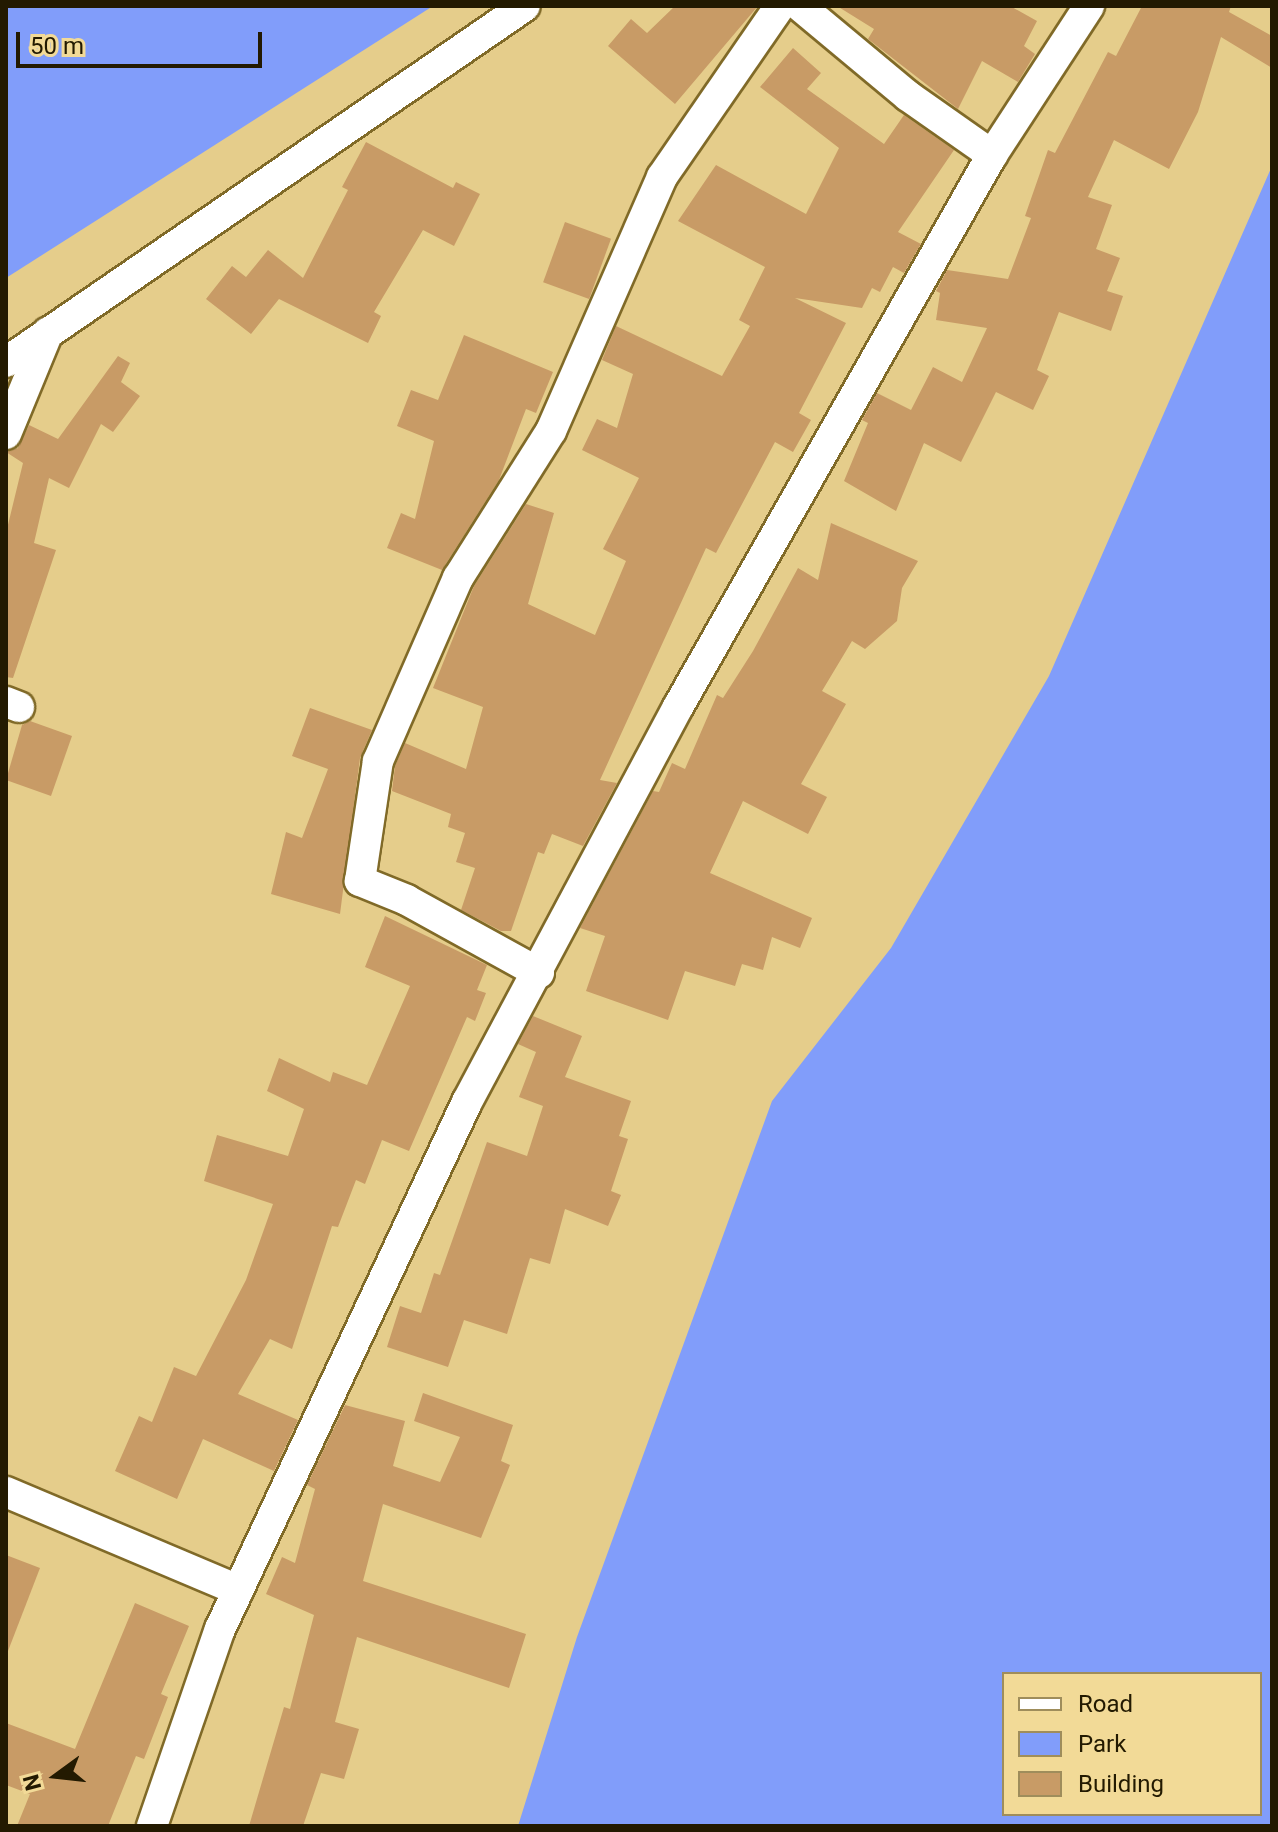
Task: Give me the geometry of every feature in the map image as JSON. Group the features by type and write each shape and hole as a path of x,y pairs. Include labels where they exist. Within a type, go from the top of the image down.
{"street":[{"path":"6,362 525,6"},
{"path":"539,973 407,900 360,881 378,761 458,578 551,431 662,177 780,6"},
{"path":"800,6 908,96 992,155"},
{"path":"152,1826 238,1590 467,1102 539,973 678,707 992,155 1089,6"},
{"path":"6,434 49,330"},
{"path":"6,1492 238,1590"}],"green space":[{"path":"6,6 433,6 6,278"},
{"path":"1272,166 1272,1826 518,1826 577,1637 772,1101 891,948 1049,676"}],"building":[{"path":"675,6 758,6 675,104 608,46 631,19 647,33"},
{"path":"837,6 1010,6 1037,21 1024,46 1035,54 1018,82 982,61 958,109 868,39 874,29"},
{"path":"1142,6 1231,6 1229,12 1272,36 1272,68 1221,37 1198,112 1169,169 1114,140 1088,197 1112,205 1096,249 1120,258 1107,291 1123,296 1111,331 1059,312 1037,370 1049,376 1033,410 996,392 961,462 924,443 896,511 844,481 868,423 862,420 877,393 911,410 933,367 962,382 987,328 936,320 940,293 936,291 947,270 1008,279 1031,218 1025,216 1048,150 1055,153 1108,52 1116,56"},
{"path":"793,48 821,73 807,89 884,144 904,115 954,150 898,232 921,244 904,273 893,267 880,292 872,288 862,308 795,298 846,323 799,413 811,420 793,452 775,442 716,553 706,548 600,780 617,783 583,846 552,834 544,854 538,852 511,931 501,931 461,910 475,868 456,862 465,833 448,827 451,814 392,791 395,766 405,743 466,769 483,707 433,688 474,586 526,504 554,513 528,604 595,635 626,561 603,549 639,478 582,450 597,419 617,428 633,374 602,360 616,326 722,376 750,326 739,320 765,267 678,221 716,165 806,214 839,148 760,87"},
{"path":"366,142 453,188 456,182 480,194 454,246 423,230 374,312 381,316 368,343 279,299 251,334 206,299 232,266 246,277 268,250 303,278 348,190 342,187"},
{"path":"565,222 611,239 589,299 543,282"},
{"path":"464,335 553,372 536,413 526,409 499,480 442,570 387,548 401,513 415,519 434,441 397,426 411,390 438,400"},
{"path":"118,356 130,363 121,382 140,396 113,432 101,424 69,488 49,478 34,543 56,550 13,678 6,677 6,533 23,463 6,452 18,448 29,425 58,439"},
{"path":"831,523 918,561 902,588 897,621 865,649 852,641 822,691 846,704 801,784 827,797 808,834 743,801 710,873 812,918 800,948 772,937 763,970 742,964 735,986 685,971 668,1020 586,991 605,936 580,928 653,791 659,792 672,763 685,769 717,695 723,698 753,651 798,568 818,580"},
{"path":"310,708 372,730 360,758 340,914 271,894 286,832 302,838 328,769 292,756"},
{"path":"30,721 72,736 51,796 6,780 22,725"},
{"path":"385,916 487,965 477,990 486,993 475,1021 467,1017 409,1151 382,1140 365,1184 356,1180 338,1227 332,1226 292,1349 270,1339 238,1394 298,1420 274,1471 203,1439 177,1499 115,1471 139,1416 152,1422 174,1367 196,1376 246,1280 273,1204 204,1181 217,1135 288,1156 304,1109 267,1091 279,1058 330,1082 333,1072 367,1085 410,986 365,967"},
{"path":"533,1016 582,1036 565,1077 631,1101 619,1136 628,1139 611,1191 621,1195 608,1226 565,1209 550,1264 530,1258 507,1334 464,1320 448,1367 387,1347 400,1306 421,1313 434,1273 440,1275 487,1142 527,1156 543,1106 519,1097 536,1052 518,1044"},
{"path":"423,1393 513,1425 501,1461 510,1465 481,1538 383,1504 363,1581 526,1634 509,1688 357,1637 335,1722 359,1729 344,1779 321,1773 303,1826 249,1826 284,1707 290,1709 314,1615 266,1594 282,1557 295,1563 315,1489 307,1485 345,1405 405,1421 393,1466 440,1482 460,1437 414,1421"},
{"path":"6,1555 40,1568 8,1651 6,1650"},
{"path":"135,1603 189,1626 161,1694 168,1697 144,1759 136,1756 108,1826 17,1826 30,1794 6,1785 6,1723 75,1749"}]}
